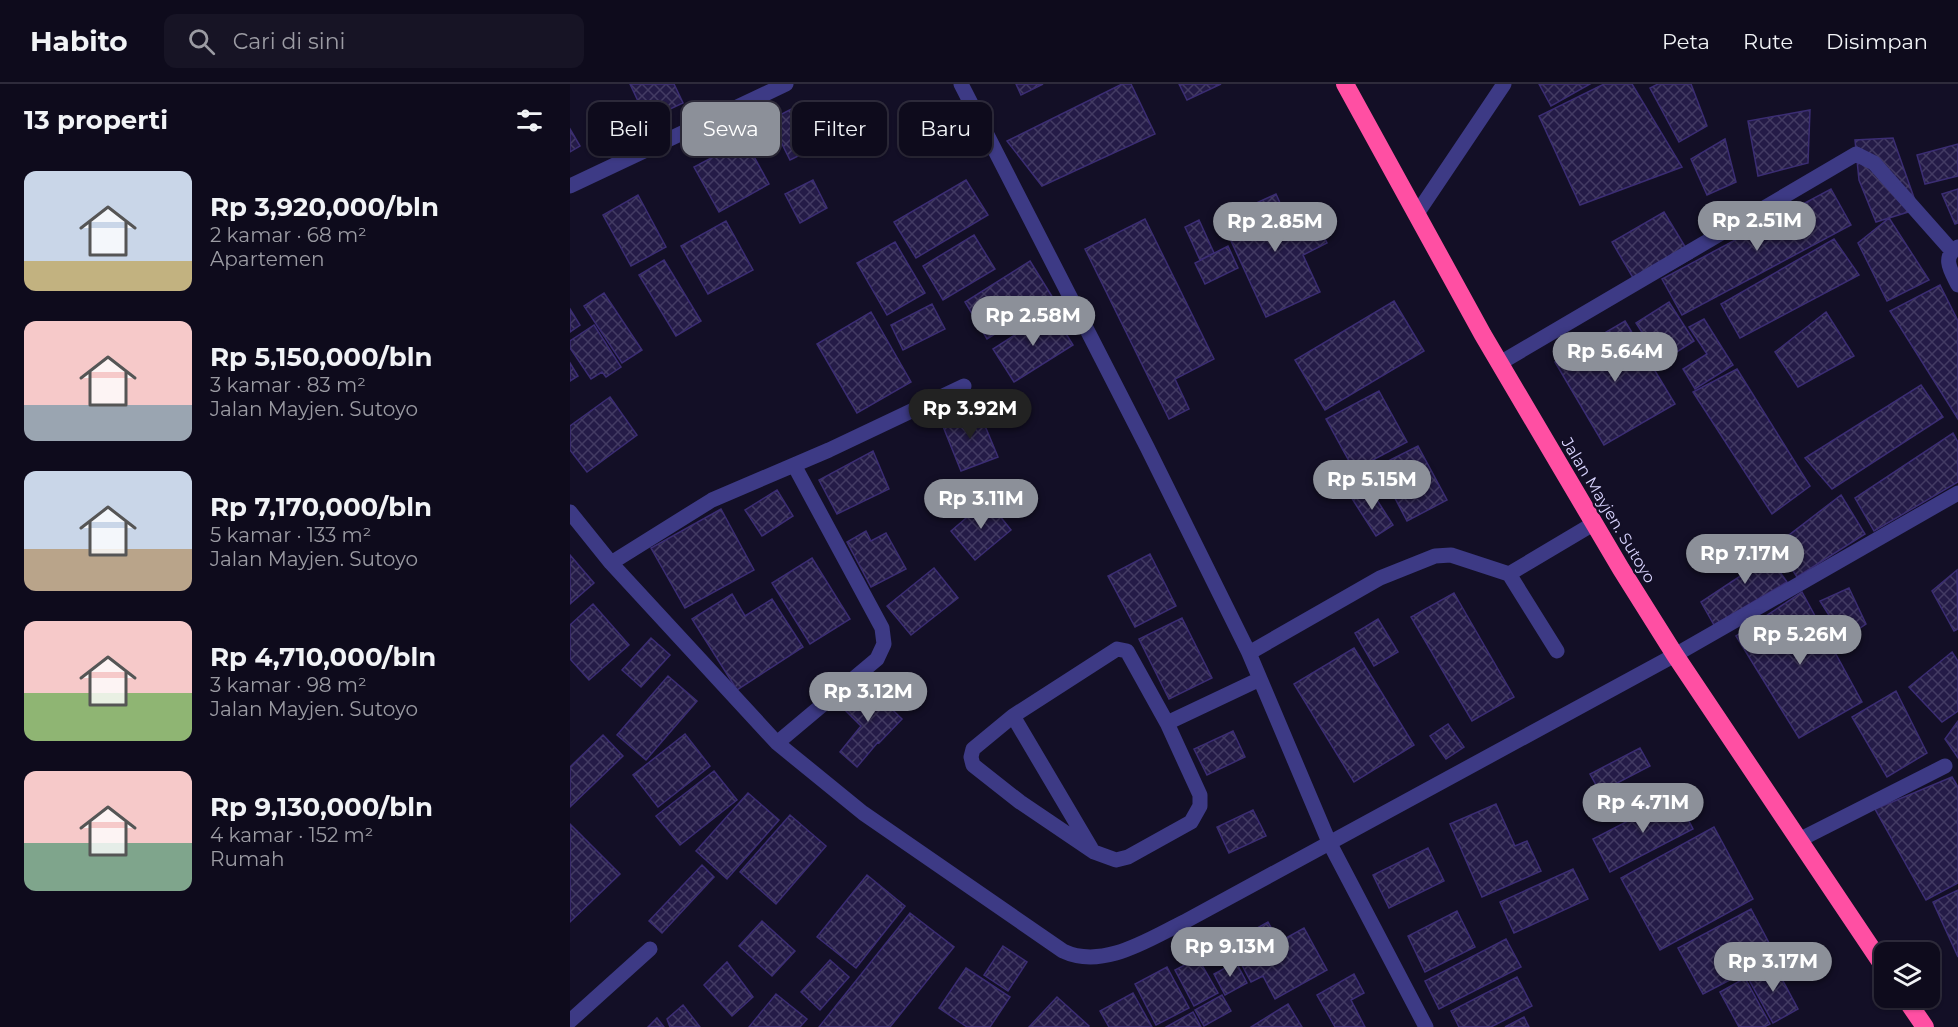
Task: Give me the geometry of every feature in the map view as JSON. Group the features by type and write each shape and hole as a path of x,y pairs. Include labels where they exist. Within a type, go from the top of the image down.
{"highway":[{"name":"Jalan Mayjen. Sutoyo","path":"1346,84 1416,215 1593,524 1675,655 1874,952"},
{"path":"1912,1008 1925,1027"}],"street":[{"path":"570,186 786,84"},
{"path":"961,84 1147,447 1249,653 1329,842 1426,1027"},
{"path":"1416,215 1504,84"},
{"path":"1500,363 1856,154 1874,163 1955,249 1948,258 1948,264 1958,285"},
{"path":"611,563 712,500 794,465 964,386"},
{"path":"777,743 877,659 884,644 882,628 794,465"},
{"path":"570,512 611,563 777,743 873,820 1063,951 1081,958 1110,954 1131,947 1184,922 1675,655 1958,493"},
{"path":"1509,574 1593,524"},
{"path":"1249,653 1380,578 1435,556 1451,555 1509,574 1557,651"},
{"path":"1117,649 1127,651 1167,723 1200,795 1200,806 1196,815 1191,822 1128,857 1116,860 1094,852 1020,802 973,765 971,757 973,749 1013,716 1117,649"},
{"path":"1167,723 1260,679"},
{"path":"1013,716 1094,852"},
{"path":"1799,840 1945,766"},
{"path":"570,1021 650,950"}],"building":[{"path":"630,84 674,84 683,102 670,109 670,102 638,102"},
{"path":"1016,84 1043,84 1021,95"},
{"path":"1122,84 1131,84 1155,134 1042,186 1007,141"},
{"path":"1179,84 1221,84 1187,100"},
{"path":"1539,84 1590,84 1551,106"},
{"path":"1604,84 1632,84 1682,167 1580,205 1539,116"},
{"path":"1658,84 1691,84 1707,126 1679,142 1650,88"},
{"path":"792,109 792,156 798,156 790,160 780,140 780,115"},
{"path":"1810,110 1808,163 1758,176 1748,121"},
{"path":"570,129 580,146 570,152"},
{"path":"1893,138 1918,209 1876,222 1859,180 1855,140"},
{"path":"1725,139 1736,182 1707,195 1691,159"},
{"path":"1958,144 1958,176 1925,184 1917,155"},
{"path":"715,156 754,156 769,184 719,212 694,167"},
{"path":"813,180 827,208 800,223 785,194"},
{"path":"966,180 988,215 916,258 894,222"},
{"path":"1831,189 1851,225 1682,315 1662,279"},
{"path":"1958,189 1958,223 1955,224 1942,194"},
{"path":"1276,194 1290,225 1313,214 1327,243 1303,255 1320,292 1266,317 1221,219"},
{"path":"638,195 666,247 631,266 603,215"},
{"path":"1664,212 1692,258 1639,288 1612,242"},
{"path":"1889,218 1929,280 1887,301 1858,243"},
{"path":"1145,219 1214,359 1175,379 1189,409 1169,419 1085,249"},
{"path":"1199,220 1214,253 1200,260 1185,227"},
{"path":"726,221 753,270 708,294 681,246"},
{"path":"974,235 995,269 943,300 923,266"},
{"path":"1834,239 1859,275 1740,338 1721,304"},
{"path":"895,242 925,293 887,315 857,263"},
{"path":"1228,246 1238,268 1205,284 1195,263"},
{"path":"664,260 701,321 676,336 639,275"},
{"path":"1030,261 1053,298 987,339 965,302"},
{"path":"1940,285 1958,321 1958,419 1890,311"},
{"path":"604,293 642,350 622,363 584,306"},
{"path":"1394,301 1424,351 1325,410 1295,360"},
{"path":"1669,302 1694,341 1661,362 1636,323"},
{"path":"932,304 945,329 903,350 891,325"},
{"path":"570,309 580,325 570,332"},
{"path":"1052,311 1073,345 1014,382 993,349"},
{"path":"871,312 911,382 857,413 817,344"},
{"path":"1826,312 1854,356 1798,387 1775,352"},
{"path":"1704,319 1733,365 1695,389 1683,369 1707,354 1689,327"},
{"path":"1625,321 1675,404 1604,445 1555,362"},
{"path":"594,325 621,367 606,377 602,372 591,379 570,348 570,341"},
{"path":"570,363 578,376 570,381"},
{"path":"1737,369 1810,486 1772,514 1693,392"},
{"path":"1921,385 1943,417 1832,489 1805,458"},
{"path":"1379,391 1407,442 1354,470 1326,419"},
{"path":"610,397 637,435 587,472 570,450 570,426"},
{"path":"978,409 998,457 961,471 942,424"},
{"path":"1953,433 1958,442 1958,482 1874,531 1855,498"},
{"path":"1418,446 1447,500 1407,521 1378,466"},
{"path":"873,451 889,489 837,514 819,480"},
{"path":"1368,486 1393,525 1376,536 1351,497"},
{"path":"777,490 793,516 762,536 745,510"},
{"path":"1841,495 1865,534 1797,577 1776,545"},
{"path":"987,500 1011,530 975,560 951,531"},
{"path":"721,509 754,570 685,608 651,548"},
{"path":"866,531 871,541 886,533 906,569 871,587 847,542"},
{"path":"1758,541 1787,582 1714,625 1701,602 1748,571 1735,553"},
{"path":"1150,554 1176,606 1135,627 1108,576"},
{"path":"570,555 594,583 570,604"},
{"path":"812,558 850,619 810,644 772,583"},
{"path":"934,568 958,598 911,635 887,606"},
{"path":"1957,570 1958,629 1954,631 1932,591"},
{"path":"1849,588 1866,624 1844,639 1820,601"},
{"path":"1802,592 1862,702 1799,738 1736,636"},
{"path":"1454,593 1514,697 1472,721 1411,617"},
{"path":"732,594 745,616 772,599 803,647 737,690 692,619"},
{"path":"593,604 629,645 589,680 570,659 570,625"},
{"path":"1182,618 1212,678 1169,699 1139,639"},
{"path":"1378,619 1398,652 1374,666 1355,633"},
{"path":"651,638 670,655 641,687 622,670"},
{"path":"1354,648 1414,745 1354,782 1294,684"},
{"path":"1952,652 1958,661 1958,711 1942,722 1909,687"},
{"path":"668,676 697,701 646,760 617,735"},
{"path":"864,682 902,719 857,767 840,752 861,726 841,706"},
{"path":"1896,691 1927,753 1887,777 1852,717"},
{"path":"1958,721 1958,758 1945,739"},
{"path":"1448,724 1464,747 1446,759 1430,736"},
{"path":"1233,731 1245,757 1207,775 1194,749"},
{"path":"685,734 710,766 658,807 633,775"},
{"path":"603,735 623,756 570,807 570,767"},
{"path":"1640,748 1650,766 1600,792 1590,774"},
{"path":"714,771 737,800 680,845 656,816"},
{"path":"1952,777 1958,787 1958,883 1926,900 1875,809"},
{"path":"748,793 779,820 727,879 696,851"},
{"path":"1676,796 1693,829 1610,872 1593,839"},
{"path":"1496,804 1515,846 1527,841 1541,871 1482,897 1450,824"},
{"path":"1253,810 1266,836 1229,853 1217,827"},
{"path":"790,815 826,846 776,904 740,872"},
{"path":"570,824 620,874 570,922"},
{"path":"1714,827 1753,899 1660,950 1621,878"},
{"path":"1428,848 1444,881 1389,908 1373,875"},
{"path":"702,865 714,877 662,933 649,921"},
{"path":"1573,869 1588,899 1514,933 1500,902"},
{"path":"867,875 905,906 856,968 817,937"},
{"path":"1958,890 1958,957 1933,902"},
{"path":"1751,909 1776,956 1703,994 1678,948"},
{"path":"1457,911 1475,947 1425,972 1408,936"},
{"path":"910,913 954,947 890,1027 819,1027"},
{"path":"762,921 795,951 772,976 739,946"},
{"path":"1268,922 1279,942 1304,928 1327,970 1275,999 1263,976 1251,982 1230,943"},
{"path":"1506,939 1521,967 1439,1009 1425,981"},
{"path":"1003,946 1027,962 1008,991 984,975"},
{"path":"1198,958 1218,993 1194,1006 1175,970"},
{"path":"830,960 849,977 820,1010 801,992"},
{"path":"727,962 753,997 732,1016 704,985"},
{"path":"1236,962 1247,983 1225,995 1214,974"},
{"path":"1774,964 1798,1009 1773,1023 1748,978"},
{"path":"1167,967 1189,1008 1156,1025 1135,984"},
{"path":"966,968 1010,997 990,1027 967,1027 939,1008"},
{"path":"1354,974 1364,993 1351,1000 1365,1027 1335,1027 1317,995"},
{"path":"1517,977 1532,1006 1491,1027 1459,1027 1451,1011"},
{"path":"1745,978 1770,1024 1764,1027 1739,1027 1720,992"},
{"path":"1133,993 1152,1027 1109,1027 1100,1011"},
{"path":"776,994 807,1019 800,1027 749,1027"},
{"path":"1222,995 1231,1011 1204,1026 1195,1010"},
{"path":"1057,997 1089,1026 1029,1027"},
{"path":"1288,1004 1302,1027 1251,1027"},
{"path":"683,1005 700,1027 670,1027 667,1019"},
{"path":"1193,1012 1201,1027 1166,1027"},
{"path":"1524,1017 1529,1027 1505,1027"},
{"path":"657,1018 664,1027 648,1027"}]}
